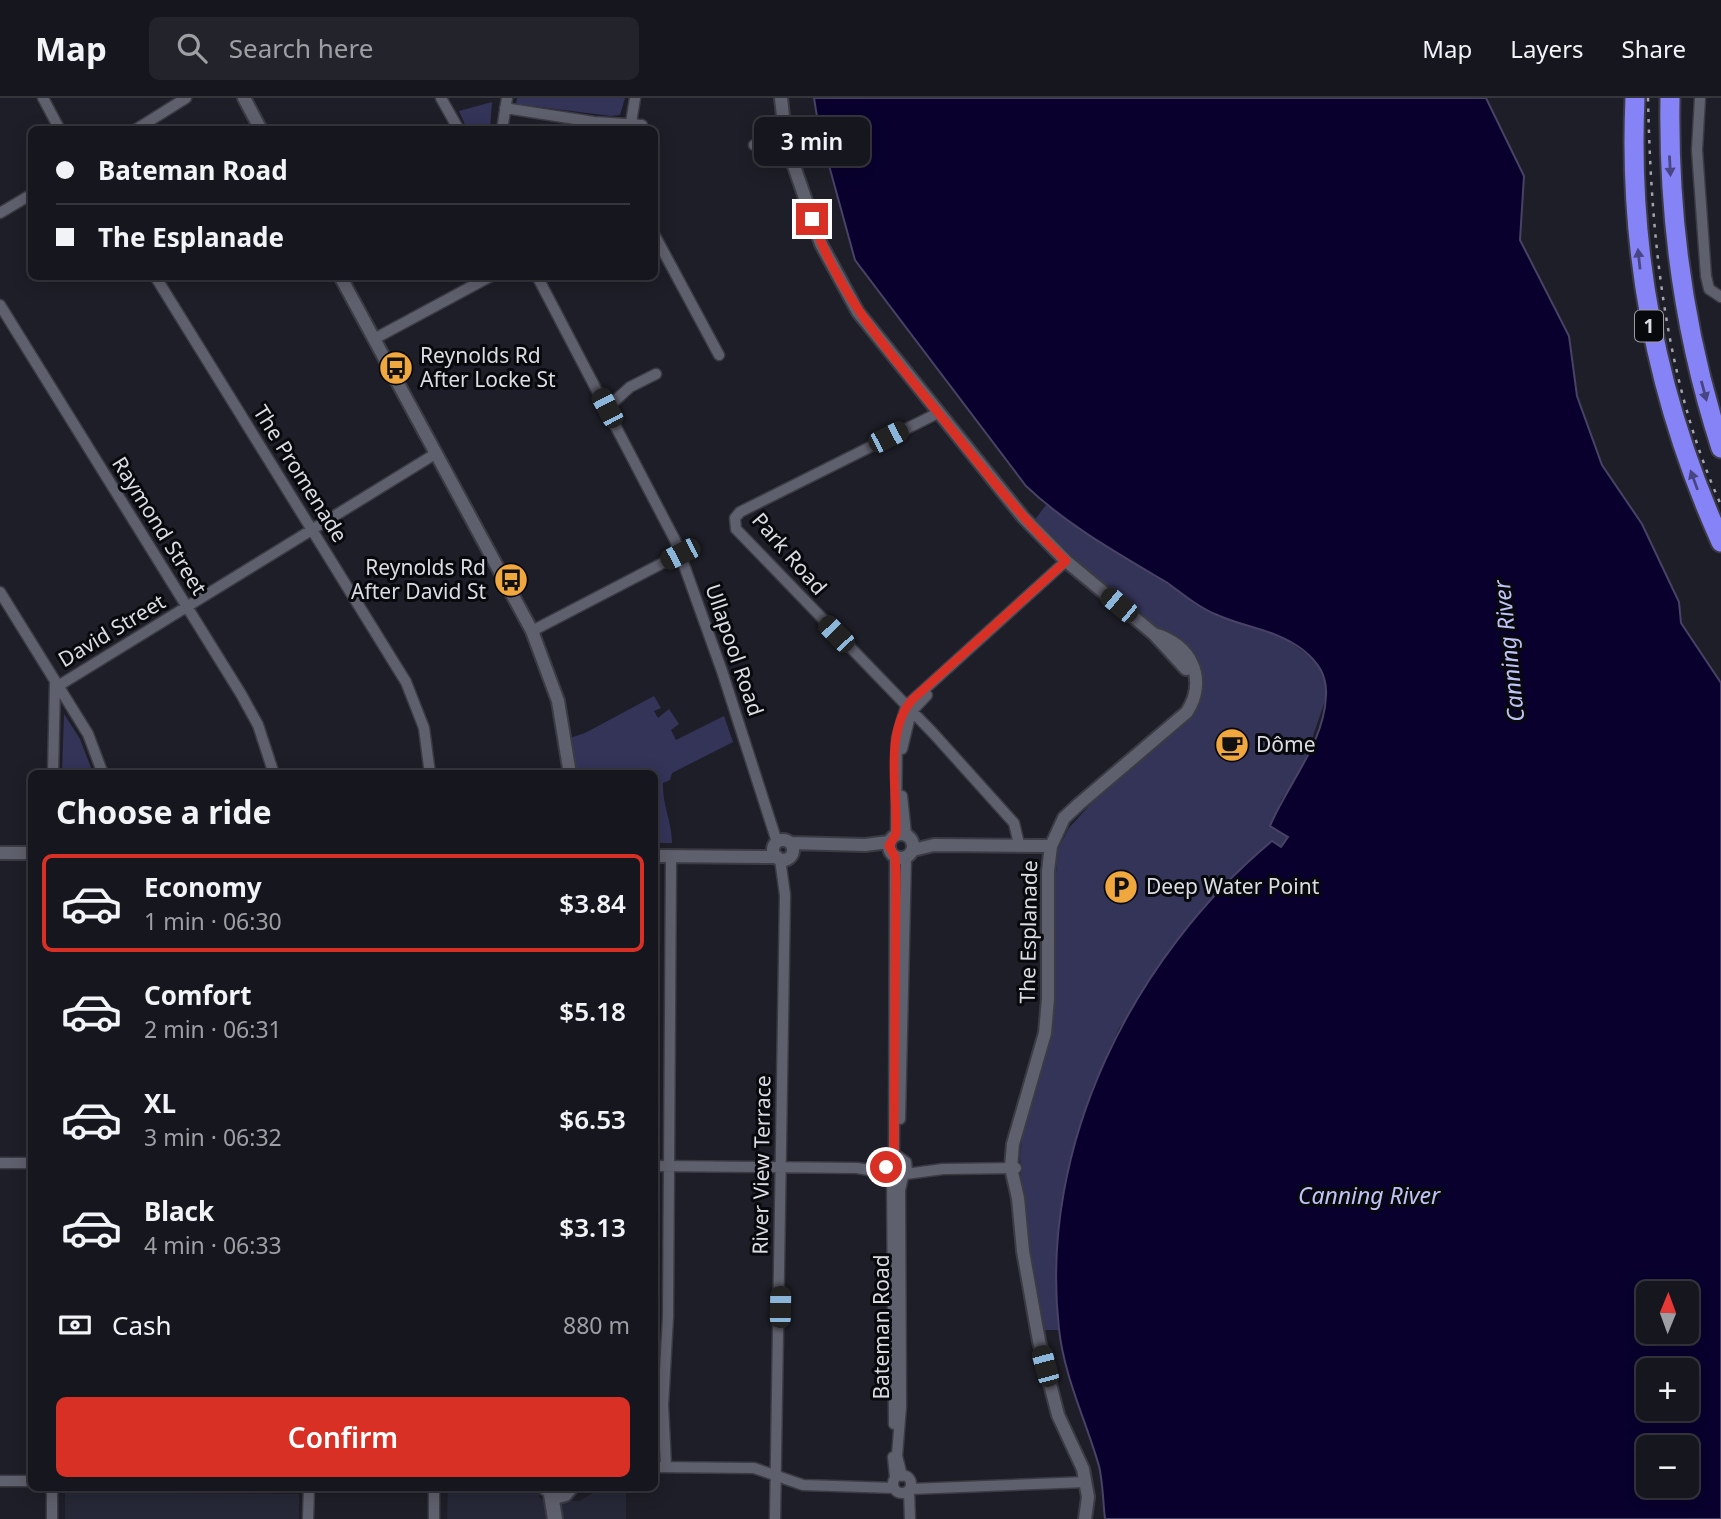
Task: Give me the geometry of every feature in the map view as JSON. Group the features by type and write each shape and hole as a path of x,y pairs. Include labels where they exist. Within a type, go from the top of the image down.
{"highway":[{"name":"1","path":"1635,98 1635,207 1649,327 1673,420 1699,494 1721,542"},
{"name":"1","path":"1670,98 1671,191 1683,296 1698,368 1721,448"}],"main road":[{"path":"555,1519 563,1491"},
{"path":"562,1519 563,1491"}],"street":[{"path":"43,98 58,126"},
{"path":"141,126 186,98"},
{"path":"244,98 259,126"},
{"path":"442,98 457,126"},
{"path":"631,123 635,98"},
{"name":"The Esplanade","path":"781,98 786,142 821,244 844,291 1023,517 1066,561 1154,634 1167,637 1177,645 1192,663 1198,677 1196,696 1187,712 1065,818 1051,846 1048,872 1048,999 1045,1033 1013,1144 1014,1168 1023,1251 1038,1341 1082,1482 1085,1516"},
{"path":"1700,98 1697,150 1709,289 1721,297"},
{"path":"503,126 506,103 596,126 631,123 642,125"},
{"path":"754,145 786,142"},
{"path":"0,214 28,196"},
{"path":"658,241 719,355"},
{"name":"The Promenade","path":"157,280 409,688 424,728 429,770"},
{"path":"342,280 532,631 558,701 569,770"},
{"path":"374,340 484,280"},
{"name":"Ullapool Road","path":"539,280 680,554 783,850"},
{"name":"Raymond Street","path":"0,305 258,725 273,770"},
{"path":"607,408 630,387 656,374"},
{"name":"Park Road","path":"938,413 740,512 735,518 736,529 934,734 1014,823 1019,844"},
{"name":"David Street","path":"57,684 187,608 435,454"},
{"path":"532,631 680,554"},
{"name":"Bateman Road","path":"901,845 896,746 909,709 1066,561"},
{"path":"0,592 88,734 102,770"},
{"path":"53,770 57,684"},
{"name":"Bateman Road","path":"909,709 902,776 897,1168 902,1484 910,1516"},
{"path":"906,726 922,727 934,734"},
{"path":"658,856 748,857 815,844 1051,846"},
{"name":"River View Terrace","path":"775,1519 782,1167 785,895 783,850"},
{"path":"0,853 28,853"},
{"path":"666,1466 663,1405 668,1317 671,856"},
{"path":"0,1163 28,1163"},
{"path":"658,1166 1014,1168"},
{"path":"658,1466 754,1468 803,1485 947,1486 1082,1482"},
{"path":"0,1481 28,1481"},
{"path":"52,1491 52,1519"},
{"path":"308,1519 309,1491"},
{"path":"434,1519 435,1491"}],"shaded area":[{"path":"517,98 625,98 620,115 611,116 516,104"},
{"path":"492,102 490,126 466,126 459,111"},
{"path":"1046,505 1214,614 1282,636 1318,663 1325,680 1326,698 1301,771 1281,800 1272,827 1288,836 1285,842 1119,1028 1092,1088 1070,1159 1060,1212 1059,1330 1040,1330 1023,1215 1020,1156 1025,1116 1041,1063 1058,849 1069,828 1097,797 1183,721 1196,678 1182,652 1033,522"},
{"path":"654,696 661,708 654,711 658,718 669,709 679,724 671,730 676,740 724,716 733,742 672,773 670,780 663,783 672,843 658,843 658,770 570,770 567,739 585,733"},
{"path":"64,714 80,739 92,770 62,770"},
{"path":"448,1491 539,1491 539,1497 543,1500 579,1501 597,1491 626,1491 626,1519 447,1519"},
{"path":"65,1492 299,1494 299,1519 65,1519"}],"water":[{"name":"Canning River","path":"814,98 1486,98 1524,176 1520,240 1569,336 1577,396 1602,465 1642,524 1679,602 1681,623 1721,683 1721,1519 1105,1519 1099,1466 1070,1381 1059,1329 1056,1260 1064,1191 1081,1124 1106,1060 1138,998 1177,940 1222,888 1272,841 1281,847 1288,837 1270,826 1319,730 1324,712 1325,681 1313,659 1293,643 1202,608 1166,582 1075,526 1026,486 855,260 819,129"}],"railway":[{"path":"1648,98 1653,202 1664,306 1686,408 1721,505"}],"place":[{"name":"Reynolds Rd After Locke St","path":"396,368"},
{"name":"Reynolds Rd After David St","path":"511,580"},
{"name":"Dôme","path":"1232,745"},
{"name":"Deep Water Point","path":"1121,887"}],"route":[{"path":"812,219 844,291 858,312 925,399 1023,517 1066,561 906,706 898,730 896,834 889,846 895,857 896,875 894,1151 886,1167"}]}
